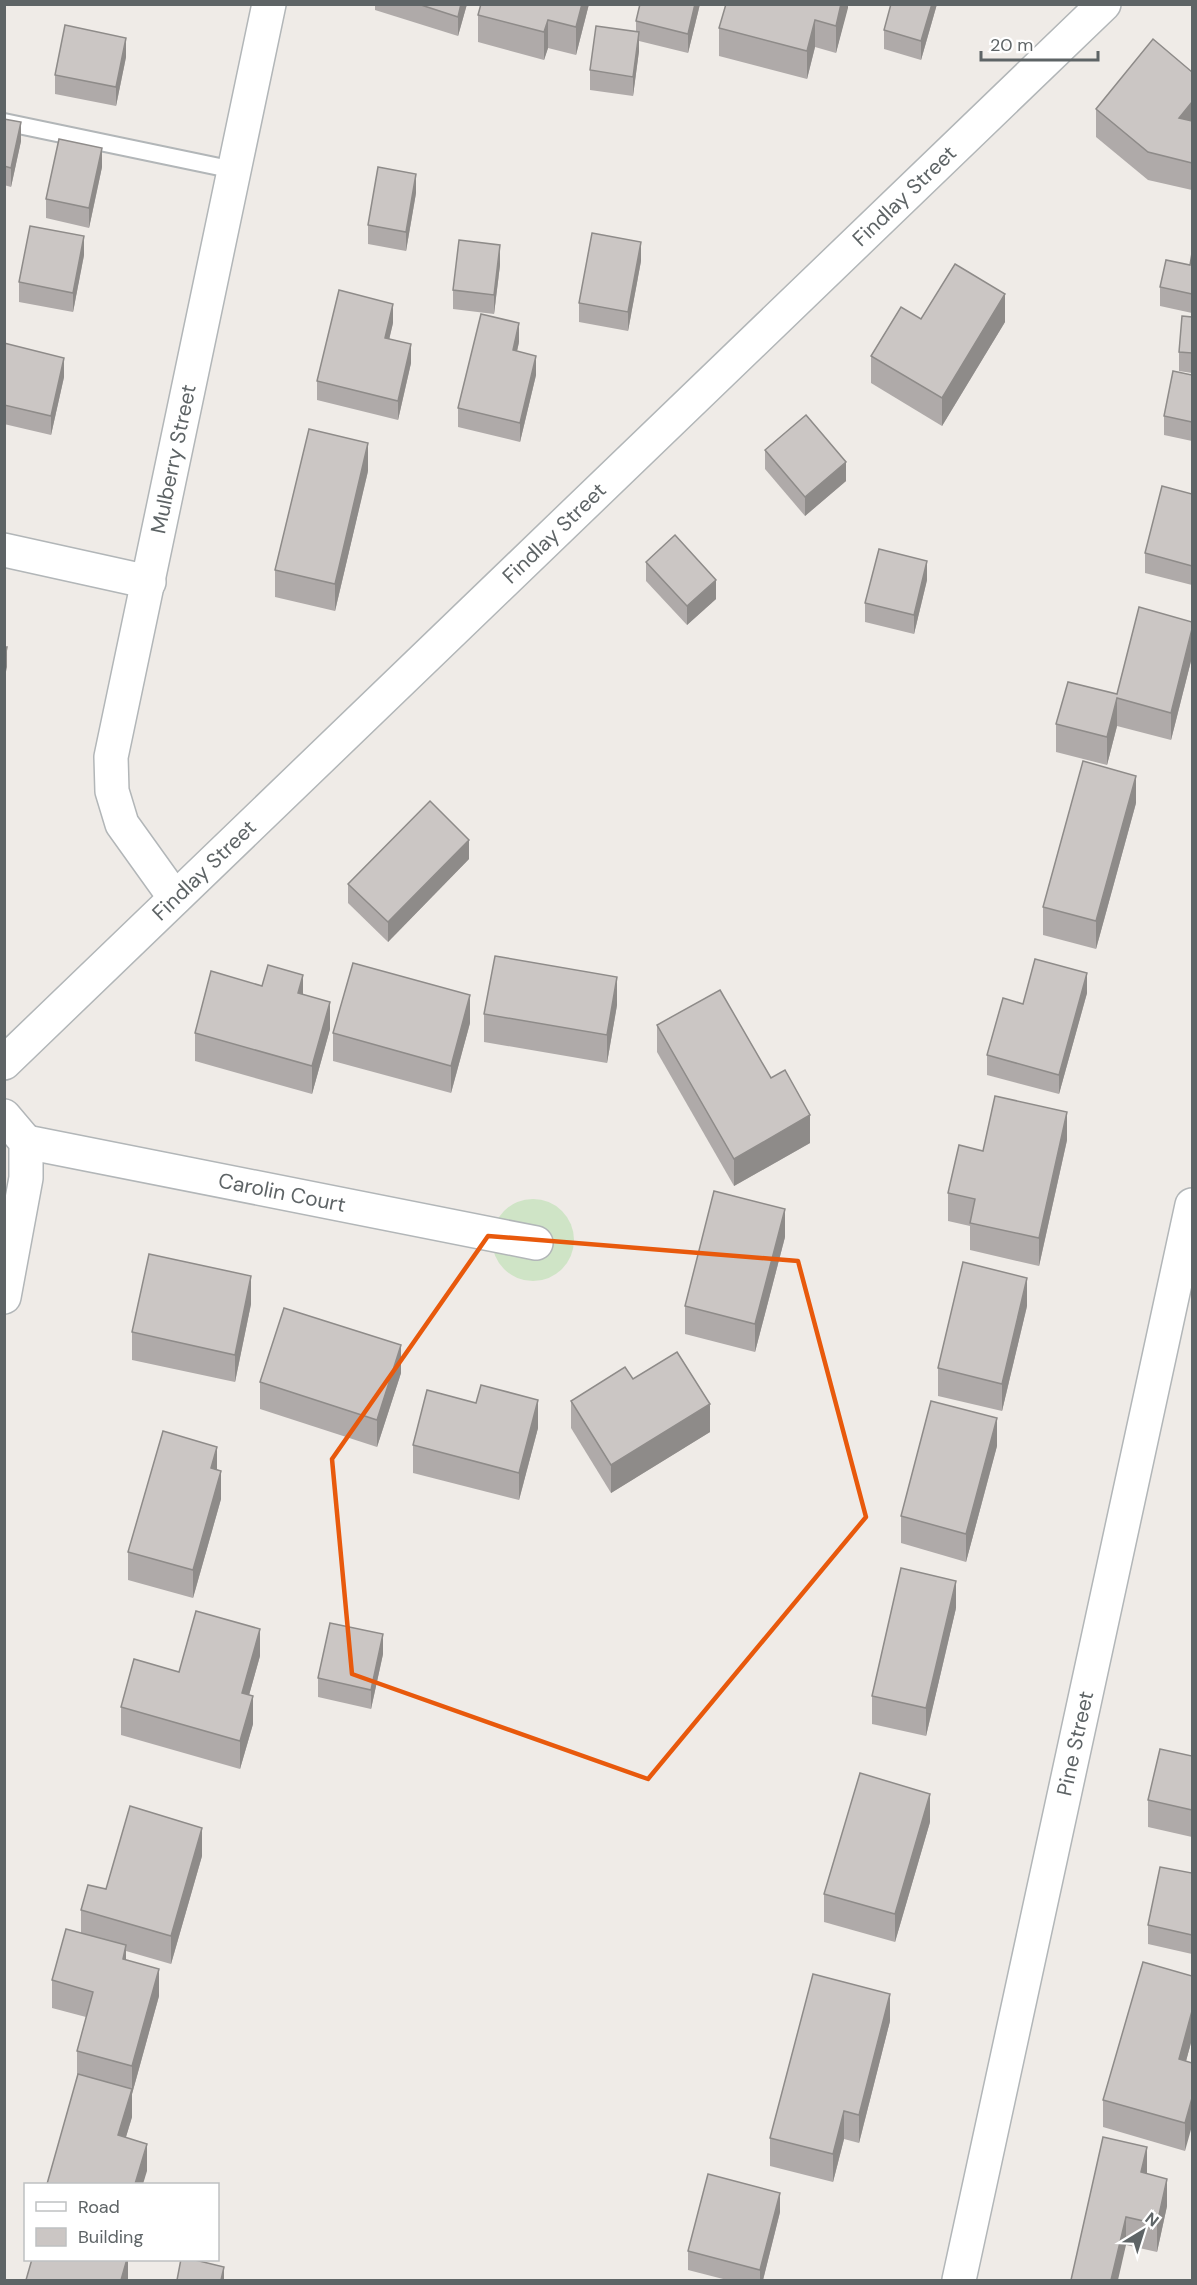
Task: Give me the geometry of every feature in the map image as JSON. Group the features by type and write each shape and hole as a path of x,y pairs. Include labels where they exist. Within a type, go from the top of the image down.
{"street":[{"name":"Mulberry Street","path":"175,898 122,824 112,791 111,757 268,4"},
{"name":"Findlay Street","path":"4,1063 1104,4"},
{"path":"4,550 149,582"},
{"path":"4,1116 26,1142 26,1178 4,1297"},
{"name":"Carolin Court","path":"26,1142 536,1243"},
{"name":"Pine Street","path":"959,2280 1192,1205"}],"lane":[{"path":"4,122 234,170"}],"highlighted area":[{"path":"488,1236 798,1261 866,1517 648,1779 352,1674 332,1459"}],"green space":[{"path":"533,1199 549,1202 562,1211 571,1224 574,1240 571,1256 562,1269 549,1278 533,1281 517,1278 504,1269 495,1256 492,1240 495,1224 504,1211 517,1202"}],"building":[{"path":"418,4 461,4 458,17"},
{"path":"481,4 582,4 576,27 548,20 544,32 478,15"},
{"path":"640,4 695,4 688,34 636,21"},
{"path":"726,4 841,4 836,26 815,20 807,51 719,28"},
{"path":"891,4 932,4 921,41 884,30"},
{"path":"65,25 126,38 116,87 55,75"},
{"path":"596,26 639,32 633,77 590,70"},
{"path":"1153,39 1192,72 1192,102 1179,118 1192,121 1192,163 1148,152 1096,109"},
{"path":"4,119 21,122 11,168 4,166"},
{"path":"59,139 102,148 89,208 46,199"},
{"path":"378,167 416,174 406,232 368,225"},
{"path":"30,226 84,236 73,293 19,282"},
{"path":"592,233 641,242 628,312 579,303"},
{"path":"459,240 500,245 494,295 453,290"},
{"path":"1192,253 1192,294 1160,287 1166,260 1190,265"},
{"path":"955,264 1005,294 942,398 871,356 901,307 921,319"},
{"path":"339,290 393,304 385,338 411,344 398,401 317,381"},
{"path":"481,314 519,323 513,350 536,356 520,423 458,408"},
{"path":"1182,316 1192,317 1192,353 1179,352"},
{"path":"4,343 64,358 51,416 4,405"},
{"path":"1173,371 1192,375 1192,422 1164,416"},
{"path":"806,415 846,462 805,497 765,450"},
{"path":"309,429 368,443 335,584 275,570"},
{"path":"1162,486 1192,494 1192,566 1145,553"},
{"path":"675,535 716,580 687,606 646,562"},
{"path":"879,549 927,561 914,615 865,603"},
{"path":"1139,607 1192,622 1171,713 1117,698 1107,737 1056,724 1068,682 1117,694"},
{"path":"1083,761 1136,776 1096,921 1043,907"},
{"path":"430,801 469,840 388,922 348,884"},
{"path":"495,956 617,977 607,1035 484,1014"},
{"path":"1035,959 1087,973 1059,1075 987,1055 1003,998 1023,1004"},
{"path":"353,963 470,995 451,1066 333,1033"},
{"path":"268,965 303,975 298,993 330,1002 312,1066 195,1033 211,971 262,986"},
{"path":"720,990 771,1078 785,1070 810,1115 734,1159 657,1025"},
{"path":"995,1096 1067,1112 1039,1238 970,1223 975,1199 948,1193 959,1145 983,1151"},
{"path":"714,1191 785,1209 755,1324 685,1306"},
{"path":"149,1254 251,1276 235,1355 132,1332"},
{"path":"963,1262 1027,1278 1002,1384 938,1368"},
{"path":"284,1308 401,1345 377,1420 260,1382"},
{"path":"677,1352 710,1404 611,1465 571,1401 625,1367 633,1379"},
{"path":"481,1385 538,1400 519,1473 413,1445 427,1390 476,1403"},
{"path":"931,1401 997,1418 966,1534 901,1516"},
{"path":"163,1431 217,1447 211,1468 221,1471 193,1570 128,1552"},
{"path":"901,1568 956,1581 926,1708 872,1696"},
{"path":"196,1611 260,1629 242,1693 253,1696 240,1741 121,1707 134,1659 179,1672"},
{"path":"330,1623 383,1634 371,1690 318,1678"},
{"path":"1160,1749 1192,1756 1192,1810 1148,1800"},
{"path":"860,1773 930,1794 895,1914 824,1894"},
{"path":"130,1806 202,1828 171,1936 81,1910 88,1885 106,1889"},
{"path":"1160,1867 1192,1873 1192,1935 1148,1925"},
{"path":"66,1929 126,1945 123,1959 159,1969 132,2066 77,2051 93,1992 52,1980"},
{"path":"1143,1962 1192,1976 1192,2011 1179,2059 1192,2063 1192,2098 1185,2123 1103,2100"},
{"path":"813,1974 890,1994 859,2115 844,2111 833,2154 770,2138"},
{"path":"78,2074 132,2089 118,2135 147,2144 135,2183 47,2183"},
{"path":"1103,2137 1147,2147 1141,2172 1167,2179 1157,2224 1126,2217 1111,2280 1071,2280"},
{"path":"708,2174 780,2193 760,2270 688,2251"},
{"path":"31,2261 126,2261 121,2280 26,2280"},
{"path":"181,2261 199,2261 224,2267 221,2280 177,2280"}]}
